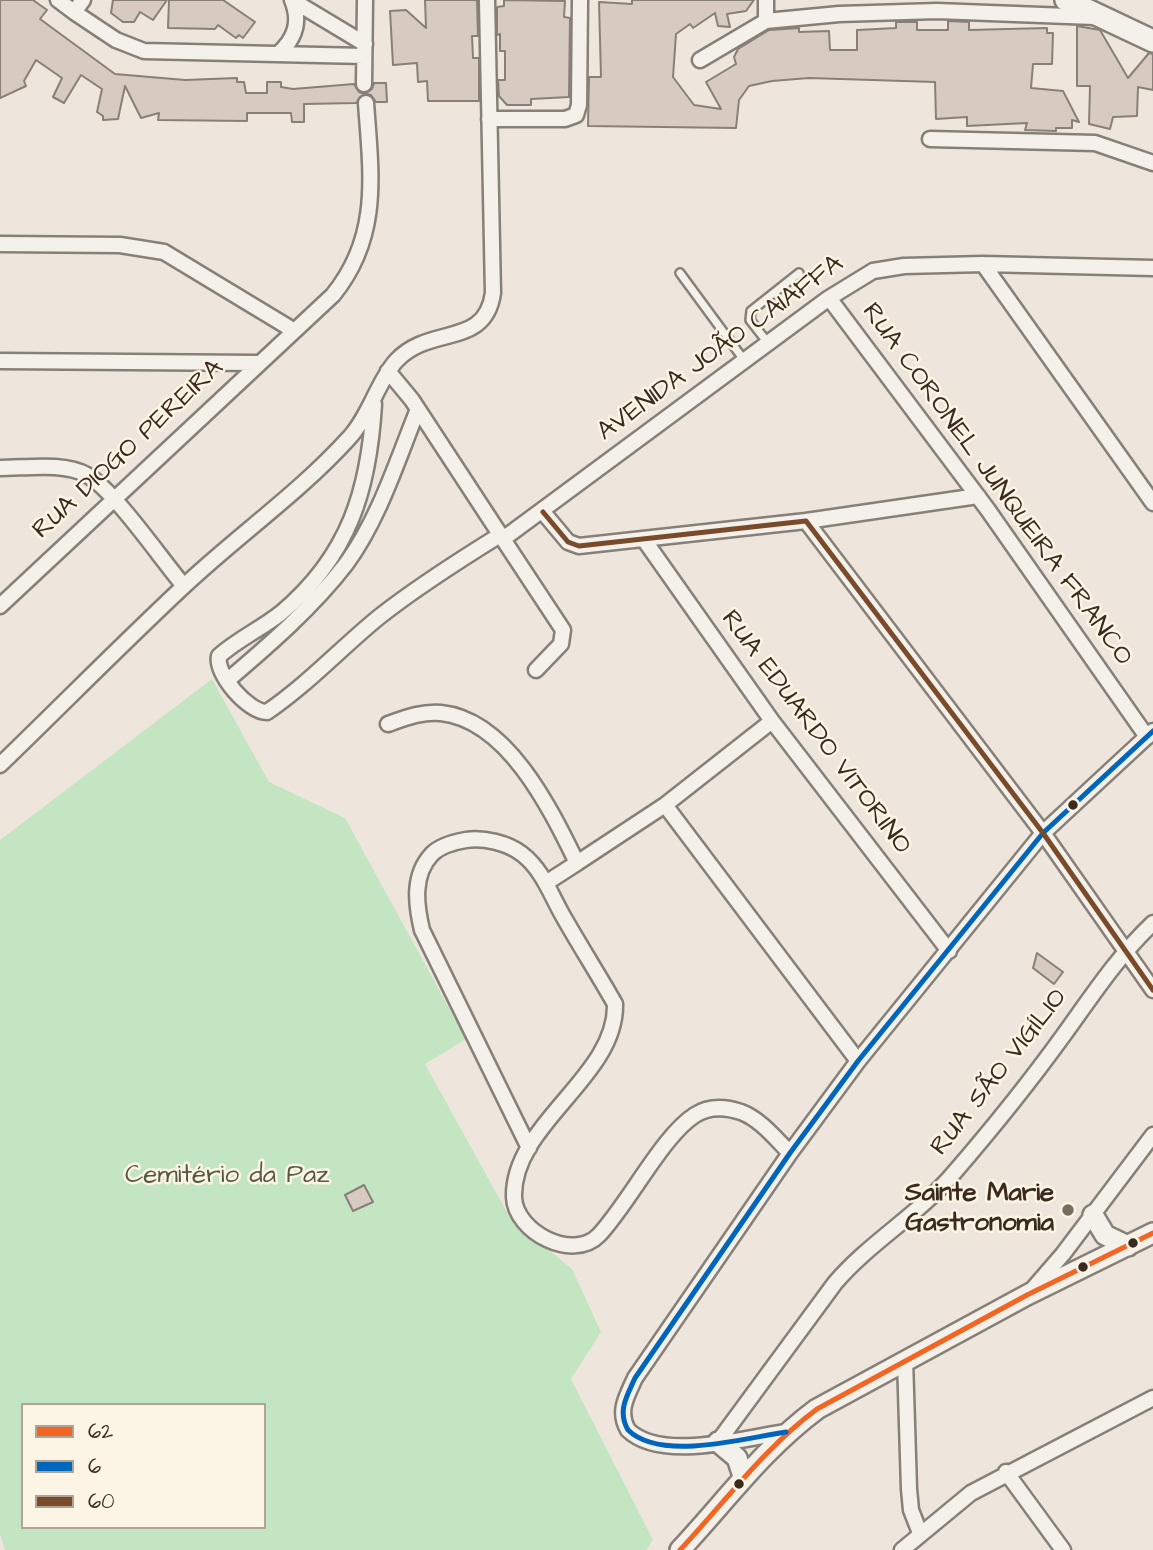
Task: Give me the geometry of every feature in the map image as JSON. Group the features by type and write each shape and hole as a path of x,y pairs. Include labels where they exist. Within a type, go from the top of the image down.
{"main road":[{"path":"1066,0 1153,41"},
{"path":"1093,1215 1105,1235 1128,1246"},
{"path":"680,1550 743,1476 786,1432 826,1403 905,1359 1153,1233"},
{"path":"718,1442 737,1458 743,1476"}],"street":[{"path":"58,0 116,40 144,51 278,54 364,50"},
{"path":"74,12 83,0"},
{"path":"278,54 288,46 296,28 292,0"},
{"path":"292,0 364,50"},
{"path":"364,84 365,0"},
{"path":"0,765 184,586 310,476 351,436 374,403 388,371 407,352 420,344 481,324 489,313 493,293 487,0"},
{"path":"489,119 565,119 576,115 579,105 580,0"},
{"path":"766,0 766,21"},
{"path":"700,60 766,21 989,6 1101,17"},
{"name":"RUA DIOGO PEREIRA","path":"0,606 333,295 347,277 368,227 366,103"},
{"path":"930,139 1095,143 1153,163"},
{"path":"0,244 120,245 164,252 293,330"},
{"path":"983,264 1153,503"},
{"name":"AVENIDA JOÃO CAIAFFA","path":"228,680 248,706 267,712 312,679 377,619 419,586 543,512 557,498 858,278 884,268 983,264 1153,268"},
{"name":"RUA CORONEL JUNQUEIRA FRANCO","path":"829,298 978,496 1150,734"},
{"path":"0,361 258,363"},
{"path":"388,371 418,409 563,630 561,644 536,670"},
{"path":"374,403 370,459 355,514 344,538 323,569 289,606 219,656 218,666 228,680 306,608 346,562 377,509 418,409"},
{"path":"0,468 59,468 85,474 113,498 184,586"},
{"path":"543,512 561,536 573,545 645,541 978,496"},
{"path":"806,521 1043,833 1123,951 1153,990"},
{"name":"RUA EDUARDO VITORINO","path":"645,541 772,721 949,951"},
{"path":"388,724 417,715 441,713 457,716 488,732 519,763 577,863"},
{"path":"546,883 665,804 772,721"},
{"path":"786,1432 718,1442 656,1446 634,1436 624,1422 624,1402 635,1378 790,1153 858,1061 1043,833 1150,734"},
{"path":"665,804 858,1061"},
{"path":"529,1148 422,930 417,900 423,864 435,851 453,842 472,839 514,848 525,856 546,883 615,1004 616,1020 608,1042 529,1148 517,1172 514,1198 517,1210 530,1229 543,1237 574,1246 596,1238 618,1213 682,1125 697,1113 724,1108 744,1113 790,1153"},
{"name":"RUA SÃO VIGÍLIO","path":"718,1442 835,1283 855,1260 908,1217 951,1177 1061,1038 1123,951 1153,923"},
{"path":"1027,1296 1153,1135"},
{"path":"905,1359 909,1489 911,1510 920,1533"},
{"path":"902,1550 971,1493 1006,1472 1153,1398"},
{"path":"1006,1472 1063,1550"}],"lane":[{"path":"768,343 750,320 751,311 799,273"},
{"path":"680,274 744,360"}],"green space":[{"name":"Cemitério da Paz","path":"212,679 269,782 345,818 466,1039 425,1064 509,1216 572,1269 601,1332 571,1379 653,1540 646,1550 5,1550 0,1534 0,840"}],"building":[{"path":"0,0 33,0 47,10 40,19 115,74 185,80 237,78 237,82 244,82 246,93 267,93 267,82 281,82 281,87 293,89 354,84 359,92 365,94 356,103 304,104 304,122 292,122 291,113 247,113 247,121 158,120 159,113 141,118 125,86 118,119 103,120 103,116 97,112 102,89 81,75 64,103 53,97 62,78 36,60 24,81 26,86 0,98"},
{"path":"113,0 167,0 153,20 140,12 134,22 123,22 111,13"},
{"path":"169,0 223,0 255,22 243,38 239,35 236,38 218,25 215,29 168,28"},
{"path":"425,0 477,0 478,36 472,36 473,58 479,58 479,101 428,101 427,81 418,82 417,63 393,65 390,11 406,10 426,28"},
{"path":"504,0 565,1 564,17 570,18 569,97 531,99 531,105 507,105 499,96 498,80 505,80 505,51 500,51 500,34 497,35 497,7 504,6"},
{"path":"632,0 754,0 746,11 727,14 730,27 718,26 715,13 693,28 690,24 676,34 673,77 694,105 721,109 706,82 736,64 734,57 738,49 769,30 799,28 799,32 829,31 830,50 857,50 857,30 896,28 896,22 917,22 917,30 948,30 948,21 969,22 969,30 1047,28 1047,33 1053,33 1052,64 1033,64 1031,88 1063,91 1079,122 1072,120 1072,128 1056,128 1056,131 1025,130 1027,123 967,126 967,117 936,119 935,82 809,78 749,86 739,100 736,128 588,126 589,77 601,77 599,2 632,4"},
{"path":"1077,26 1100,30 1128,78 1149,53 1153,54 1153,90 1138,87 1137,116 1113,117 1110,129 1089,124 1090,86 1077,86"},
{"path":"374,83 386,83 387,102 376,102 371,95 365,94 372,89"},
{"path":"1037,953 1063,972 1054,984 1033,968"},
{"path":"364,1185 373,1202 353,1211 345,1195"}],"transit line":[{"name":"60","path":"543,512 568,542 579,546 806,521 1043,833 1153,990"},
{"name":"6","path":"786,1432 704,1445 661,1445 643,1440 628,1430 623,1410 635,1378 790,1153 858,1061 1043,833 1153,731"},
{"name":"62","path":"680,1550 779,1441 817,1409 1027,1295 1153,1233"}],"place":[{"name":"Sainte Marie Gastronomia","path":"1068,1210"}]}
